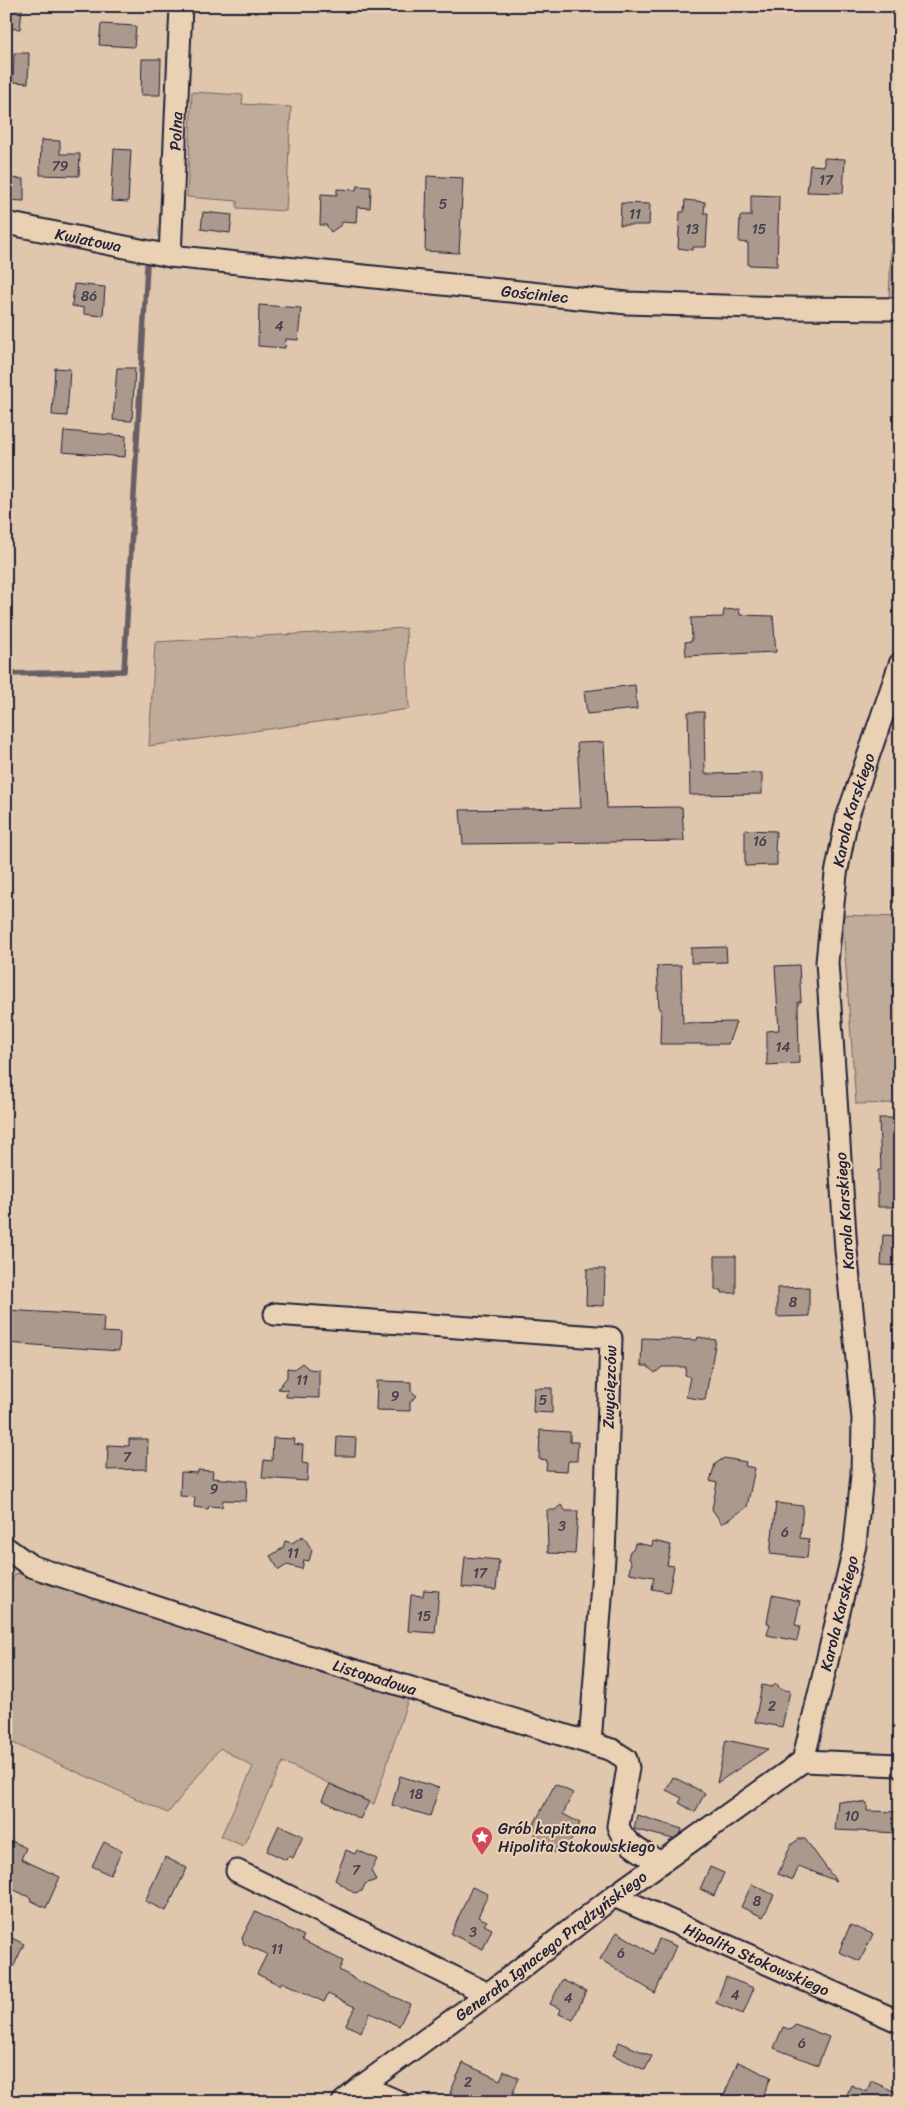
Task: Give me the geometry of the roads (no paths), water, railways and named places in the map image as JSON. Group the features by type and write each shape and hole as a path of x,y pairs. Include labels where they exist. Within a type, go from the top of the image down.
{"street":[{"name":"Polna","path":"170,256 181,6"},
{"name":"Kwiatowa","path":"6,223 170,256"},
{"name":"Gościniec","path":"170,256 627,303 900,309"},
{"name":"Karola Karskiego","path":"803,1761 855,1545 862,1475 863,1419 846,1250 827,962 831,917 847,818 900,664"},
{"name":"Zwycięzców","path":"275,1314 611,1338 604,1558 590,1743"},
{"name":"Listopadowa","path":"6,1548 31,1566 262,1642 612,1750 626,1759 628,1777 618,1826 621,1836 628,1843 661,1863"},
{"path":"803,1761 900,1765"},
{"name":"Generała Ignacego Prądzyńskiego","path":"344,2102 362,2086 488,1994 614,1896 803,1761"},
{"path":"237,1871 488,1994"},
{"name":"Hipolita Stokowskiego","path":"614,1896 900,2022"},
{"path":"362,2086 399,2102"}],"waterway":[{"path":"6,674 124,671 147,266"}],"place":[{"name":"Grób kapitana Hipolita Stokowskiego","path":"482,1856"}]}
